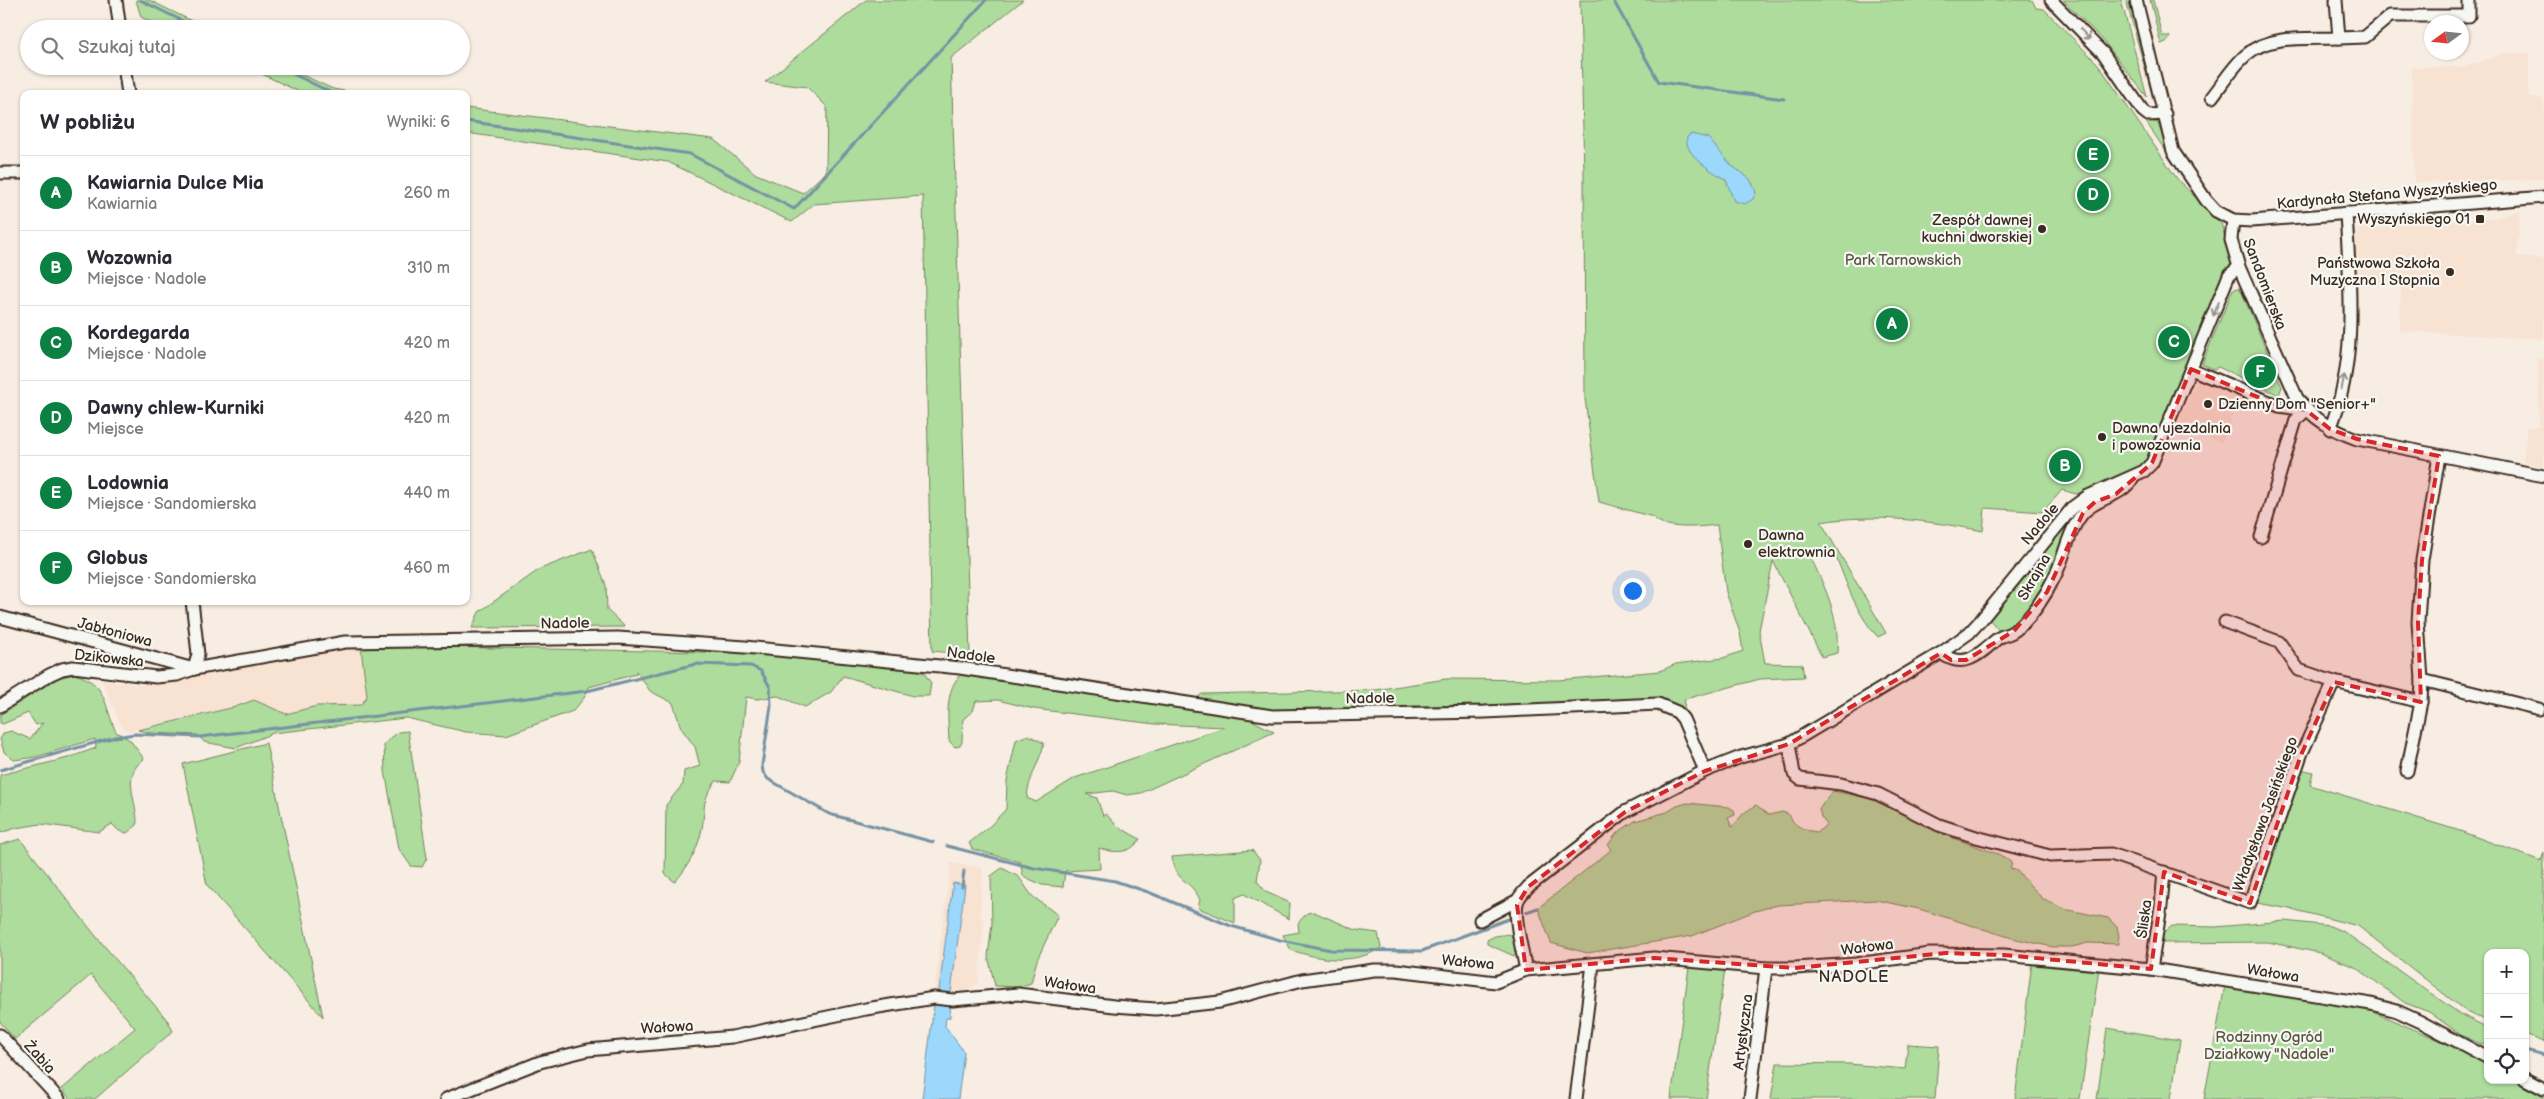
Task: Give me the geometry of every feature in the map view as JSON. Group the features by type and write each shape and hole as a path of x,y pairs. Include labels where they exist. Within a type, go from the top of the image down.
{"street":[{"path":"116,0 119,20"},
{"path":"2051,0 2103,53 2143,111 2148,115 2164,114"},
{"path":"2136,0 2173,151 2206,200 2216,210 2233,220"},
{"path":"2336,0 2339,38"},
{"path":"2212,97 2245,55 2259,46 2277,41 2365,37 2390,16 2469,16 2469,0"},
{"path":"125,75 127,90"},
{"path":"0,172 20,173"},
{"name":"Kardynała Stefana Wyszyńskiego","path":"2233,220 2252,221 2544,197"},
{"path":"2330,429 2336,413 2351,335 2346,213"},
{"name":"Sandomierska","path":"2233,220 2231,240 2239,267 2297,398 2306,410 2330,429 2357,439 2544,476"},
{"name":"Nadole","path":"1480,920 1518,900 1528,888 1626,812 1705,771 1742,756 1789,744 1941,653 1970,633 2073,507 2088,496 2132,478 2144,471 2152,463 2229,275 2239,267"},
{"name":"Sandomierska","path":"2191,369 2279,406 2306,410"},
{"path":"2260,537 2296,420 2306,410"},
{"path":"2407,770 2421,702 2422,680 2418,622 2422,560 2439,456"},
{"name":"Skrajna","path":"1941,653 1951,660 1966,660 1980,655 2001,636 2014,631 2046,592 2056,576 2073,529 2083,513 2095,502 2116,494 2127,486 2132,478"},
{"path":"192,605 198,654 194,668"},
{"name":"Jabłoniowa","path":"0,617 194,668"},
{"path":"2225,622 2279,642 2299,670 2334,682 2421,702"},
{"name":"Nadole","path":"194,668 346,642 618,638 745,647 960,668 1272,716 1485,712 1658,704 1677,712 1684,719 1705,771"},
{"name":"Dzikowska","path":"0,706 49,675 67,668 156,678 177,675 194,668"},
{"path":"2422,680 2539,709"},
{"name":"Władysława Jasińskiego","path":"2164,872 2250,903 2301,755 2334,682"},
{"path":"1789,744 1794,774 1800,778 1841,784 1878,794 1939,825 2016,848 2050,856 2111,854 2164,872"},
{"name":"Śliska","path":"2151,969 2161,906 2164,872"},
{"path":"1518,900 1518,926 1526,970"},
{"name":"Wałowa","path":"446,1099 540,1062 588,1050 732,1037 866,1009 934,998 953,1000 1018,994 1114,1006 1156,1009 1220,1002 1302,980 1353,971 1396,970 1496,982 1526,970 1654,958 1766,968 1826,966 1946,953 2004,955 2151,969 2371,1004 2397,1011 2484,1056"},
{"path":"1576,1099 1593,964"},
{"name":"Artystyczna","path":"1750,1099 1766,968"},
{"name":"Żabia","path":"0,1035 59,1099"},
{"path":"2529,1081 2544,1089"}],"highlighted area":[{"path":"2191,369 2279,406 2306,410 2330,429 2357,439 2439,456 2422,560 2418,622 2421,702 2334,682 2301,755 2250,903 2164,872 2151,969 2004,955 1946,953 1795,968 1654,958 1526,970 1517,905 1528,887 1625,812 1705,771 1789,744 1941,653 1951,660 1966,660 2014,631 2047,592 2083,513 2095,502 2116,494 2152,463"}],"shaded area":[{"path":"2505,53 2529,53 2529,96 2544,99 2544,179 2414,182 2412,67 2458,67 2460,69"},
{"name":"Państwowa Szkoła Muzyczna I Stopnia","path":"2520,210 2517,257 2544,259 2544,339 2400,331 2401,286 2356,284 2356,239 2360,226 2491,219"},
{"path":"2538,359 2544,359 2544,466 2523,462 2527,427 2539,427"},
{"path":"2198,381 2240,398 2222,443 2176,426"},
{"path":"347,648 361,648 367,697 361,705 317,706 286,714 254,700 235,707 172,720 129,732 121,725 102,681 142,685"},
{"path":"951,863 983,868 980,912 984,923 978,984 965,991 964,994 934,992"}],"green space":[{"path":"136,0 149,0 190,20 147,20 141,17"},
{"path":"866,0 1023,0 951,58 970,655 932,651 923,196 814,204 792,222 668,162 470,134 470,109 713,139 756,174 803,193 826,172 827,107 807,87 765,82"},
{"name":"Park Tarnowskich","path":"1580,0 2032,0 2036,8 2044,9 2098,64 2178,180 2221,223 2233,267 2146,465 2076,494 2062,490 2043,512 1985,508 1983,531 1902,519 1861,518 1821,522 1886,633 1878,637 1862,616 1851,595 1832,548 1809,554 1830,601 1836,626 1837,653 1822,657 1773,561 1759,631 1765,663 1802,664 1804,677 1760,679 1685,699 1684,710 1667,703 1415,706 1271,712 1204,701 1198,697 1202,694 1375,690 1446,679 1558,680 1660,671 1676,664 1723,658 1743,651 1740,633 1726,592 1717,525 1674,526 1658,521 1653,517 1599,502 1585,399 1584,174"},
{"path":"2063,0 2121,0 2147,97 2103,40"},
{"path":"2126,0 2129,0 2156,99 2153,98"},
{"path":"2150,0 2153,0 2162,36 2170,36 2168,41 2161,44"},
{"path":"264,75 303,75 339,90 296,90"},
{"path":"2144,119 2158,123 2169,156"},
{"path":"2240,288 2282,387 2279,395 2218,367 2214,369 2202,364 2233,289"},
{"path":"2077,512 2038,601 2001,633 1990,620"},
{"path":"592,549 606,585 607,610 625,627 472,628 479,612 540,569"},
{"path":"442,647 755,653 908,666 924,673 931,683 929,696 913,696 843,676 831,692 805,707 778,696 757,699 746,697 739,762 730,782 716,781 707,795 704,806 703,825 697,846 675,882 665,874 666,805 683,784 684,771 700,766 695,747 681,728 673,703 650,691 636,671 636,674 589,687 584,698 573,711 506,735 466,732 406,718 273,733 236,748 204,742 198,735 150,733 138,730 235,707 254,700 286,714 317,706 361,705 367,696 361,648"},
{"path":"963,673 1250,719 1274,732 1141,793 1127,795 1113,791 1086,794 1097,798 1103,816 1106,814 1117,826 1140,839 1127,850 1116,852 1099,848 1100,869 1065,871 1063,887 1042,885 1023,876 1020,862 972,849 969,843 990,826 1006,809 1007,781 1016,740 1028,735 1044,743 1027,798 1036,802 1075,778 1225,727 1155,724 1034,709 998,700 976,701 973,711 963,719 962,742 960,746 955,747 949,741 948,704 953,686"},
{"path":"74,674 85,678 99,689 116,732 130,740 144,759 133,773 132,781 137,825 127,833 119,831 112,824 99,832 41,824 0,833 0,775 68,758 96,748 95,739 36,757 14,760 4,752 0,739 4,733 11,731 30,739 43,723 36,725 28,713 3,724 0,723 0,715 58,678"},
{"path":"408,731 427,858 422,867 411,866 399,849 385,771 384,744 398,732"},
{"path":"266,743 323,1017 207,885 183,764"},
{"path":"2301,769 2313,772 2310,785 2460,831 2541,861 2544,852 2544,1042 2529,1036 2529,949 2484,949 2484,1019 2468,1013 2358,926 2295,910 2257,903"},
{"path":"1833,791 1869,798 1953,838 1998,854 2009,860 2012,865 2010,868 2017,871 2042,898 2064,909 2108,918 2117,927 2118,944 2088,943 2072,947 2053,947 2012,938 1919,909 1876,900 1778,905 1755,911 1692,936 1587,953 1551,943 1538,908 1611,850 1608,845 1617,833 1635,821 1667,812 1687,803 1729,807 1734,810 1735,815 1728,818 1732,827 1744,813 1756,805 1769,815 1782,812 1788,814 1800,827 1817,832 1827,825 1821,817 1819,809"},
{"path":"20,839 95,935 168,1021 173,1031 95,1099 70,1099 62,1089 135,1028 91,975 15,1039 0,1022 0,845"},
{"path":"1252,850 1260,860 1257,881 1266,892 1290,903 1289,919 1244,894 1235,898 1235,923 1198,908 1200,900 1196,893 1179,876 1173,865 1172,857"},
{"path":"1002,868 1019,877 1032,896 1058,915 1037,960 1031,983 1018,987 995,986 988,956 992,924 991,876"},
{"path":"1314,912 1356,930 1378,933 1381,948 1359,957 1348,959 1325,958 1291,950 1283,935 1299,932 1298,923 1307,913"},
{"path":"2285,921 2330,926 2344,932 2460,1014 2484,1026 2484,1045 2461,1035 2429,1012 2405,1003 2357,968 2320,953 2268,942 2163,943 2162,934 2172,926 2215,927"},
{"path":"1509,934 1515,939 1517,951 1514,956 1487,944 1487,940 1495,936"},
{"path":"2032,962 2099,968 2080,1099 2015,1099"},
{"path":"1689,967 1725,969 1706,1099 1671,1099"},
{"name":"Rodzinny Ogród Działkowy \"Nadole\"","path":"2225,985 2366,1009 2465,1051 2484,1062 2484,1084 2525,1084 2544,1093 2544,1099 2204,1099"},
{"path":"2107,1028 2180,1040 2171,1099 2097,1099"},
{"path":"1908,1044 1939,1046 1935,1099 1771,1099 1777,1063 1849,1064 1905,1069"}],"water":[{"path":"1691,134 1708,138 1732,166 1750,179 1756,192 1753,199 1745,204 1734,201 1726,180 1707,168 1690,150 1687,144 1687,137"},
{"path":"953,883 965,885 951,992 950,1017 946,1018 945,1026 964,1052 958,1099 922,1099 934,1005 939,990"}],"waterway":[{"path":"140,0 181,20"},
{"path":"470,122 690,154 794,209 986,0"},
{"path":"1613,0 1659,82 1784,99"},
{"path":"295,75 326,90"},
{"path":"0,770 115,737 135,734 200,737 587,691 696,664 751,666 761,671 770,687 771,706 762,765 763,772 768,779 829,814 933,842"},
{"path":"947,846 1034,868 1115,881 1148,892 1231,926 1280,940 1331,950 1422,951 1511,918"},
{"path":"962,887 964,871"},
{"path":"1526,912 1538,908"},
{"path":"2529,1051 2544,1055"}],"place":[{"name":"Lodownia","path":"2093,155"},
{"name":"Dawny chlew-Kurniki","path":"2093,195"},
{"name":"Wyszyńskiego 01","path":"2480,219"},
{"name":"Zespół dawnej kuchni dworskiej","path":"2042,229"},
{"name":"Państwowa Szkoła Muzyczna I Stopnia","path":"2450,272"},
{"name":"Kawiarnia Dulce Mia","path":"1892,324"},
{"name":"Kordegarda","path":"2174,342"},
{"name":"Globus","path":"2260,372"},
{"name":"Dzienny Dom \"Senior+\"","path":"2208,404"},
{"name":"Dawna ujezdalnia i powozownia","path":"2102,437"},
{"name":"Wozownia","path":"2065,466"},
{"name":"Dawna elektrownia","path":"1748,544"}],"district":[{"name":"NADOLE","path":"1854,976"}]}
